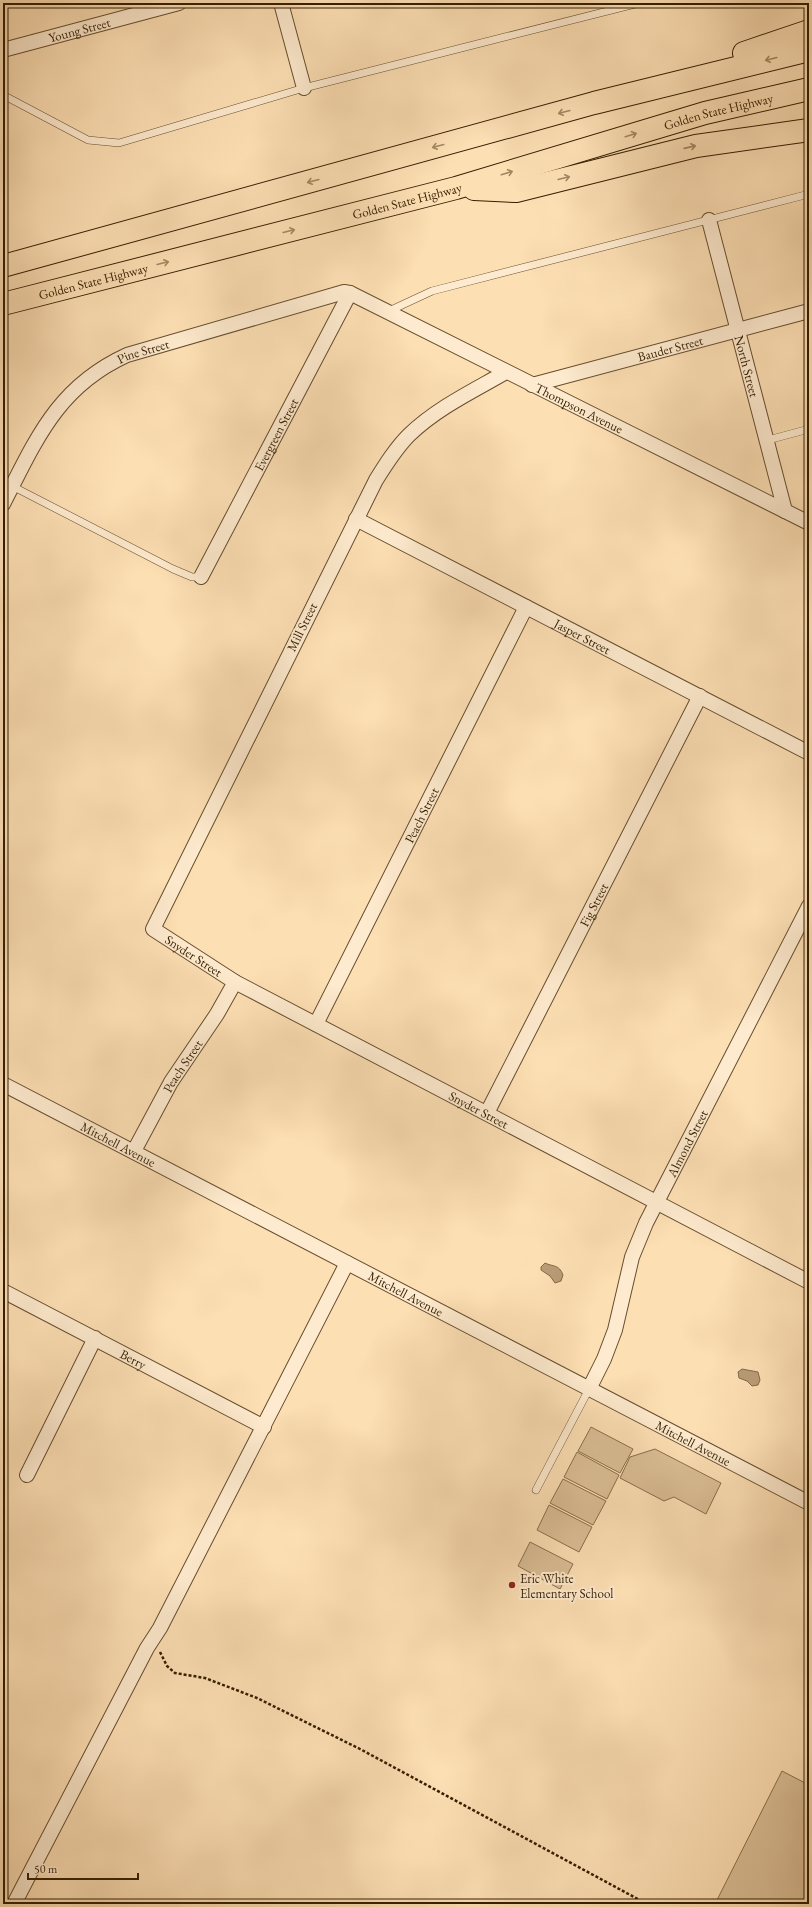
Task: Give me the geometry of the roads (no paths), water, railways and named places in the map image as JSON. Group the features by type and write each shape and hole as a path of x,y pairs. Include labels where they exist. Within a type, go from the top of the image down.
{"highway":[{"path":"594,103 809,31"},
{"path":"3,266 594,103 809,50"},
{"name":"Golden State Highway","path":"3,304 456,188 705,112 809,89"},
{"path":"456,188 516,190 696,146 809,130"}],"street":[{"name":"Young Street","path":"3,50 179,3"},
{"path":"281,3 304,88"},
{"name":"North Street","path":"709,220 768,440 785,511"},
{"name":"Pine Street","path":"3,504 41,433 63,401 77,387 109,364 127,356 328,296 344,292 350,293"},
{"name":"Thompson Avenue","path":"350,293 389,311 506,372 600,417 809,523"},
{"name":"Evergreen Street","path":"201,577 350,293"},
{"name":"Bauder Street","path":"532,385 739,329 809,312"},
{"name":"Mill Street","path":"153,929 376,480 408,436 425,421 450,404 506,372"},
{"name":"Jasper Street","path":"356,519 809,753"},
{"name":"Peach Street","path":"316,1024 526,607"},
{"name":"Fig Street","path":"487,1113 700,696"},
{"name":"Almond Street","path":"589,1389 608,1349 615,1330 632,1257 646,1223 809,906"},
{"name":"Snyder Street","path":"153,929 234,982 657,1201 809,1282"},
{"name":"Peach Street","path":"134,1151 171,1082 217,1014 234,982"},
{"name":"Mitchell Avenue","path":"3,1084 809,1503"},
{"path":"14,1904 264,1427 347,1263"},
{"name":"Berry","path":"3,1291 264,1427"},
{"path":"27,1476 95,1338"}],"lane":[{"path":"3,95 88,140 119,142 304,88 640,3"},
{"path":"389,311 432,291 809,194"},
{"path":"768,440 809,429"},
{"path":"12,486 173,569 192,577 201,577"},
{"path":"536,1490 589,1389"}],"place":[{"name":"Eric White Elementary School","path":"512,1585"}]}
